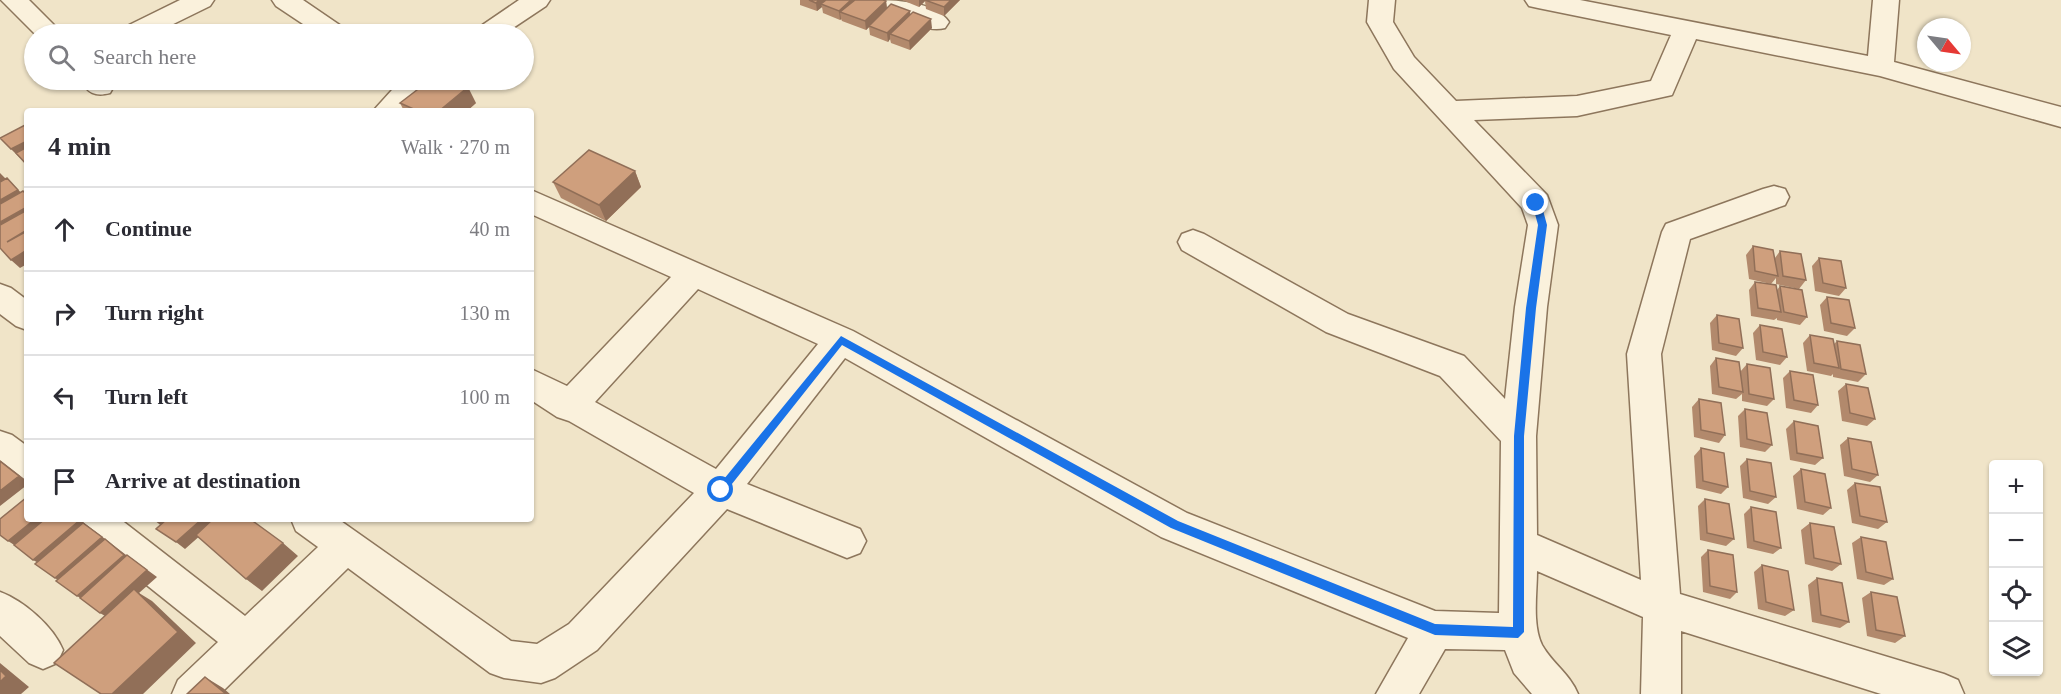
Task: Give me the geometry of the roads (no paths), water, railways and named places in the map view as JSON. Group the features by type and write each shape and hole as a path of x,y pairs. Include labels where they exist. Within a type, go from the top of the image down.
{"street":[{"path":"0,6 13,0 39,24"},
{"path":"152,24 201,0"},
{"path":"285,0 320,24"},
{"path":"502,24 537,0"},
{"path":"884,0 936,22"},
{"path":"1382,0 1380,22 1404,63 1536,203 1543,225 1531,308 1519,436 1519,545 1523,646 1558,694"},
{"path":"1538,0 1880,68 2061,117"},
{"path":"1880,68 1886,0"},
{"path":"1449,111 1577,106 1662,88 1686,31"},
{"path":"389,108 404,90"},
{"path":"1661,694 1662,607 1644,354 1677,232 1774,197"},
{"path":"534,202 841,340 1174,525 1435,630 1523,646"},
{"path":"1193,242 1337,323 1452,366 1519,436"},
{"path":"569,407 693,274"},
{"path":"7,294 24,314"},
{"path":"313,522 504,659 541,664 583,637 721,490 841,340"},
{"path":"534,385 569,407 721,490 847,541"},
{"path":"0,446 24,465"},
{"path":"96,522 248,642"},
{"path":"1519,545 1662,607 1944,694"},
{"path":"192,694 345,546"},
{"path":"0,610 42,650"},
{"path":"1396,694 1435,630"}]}
